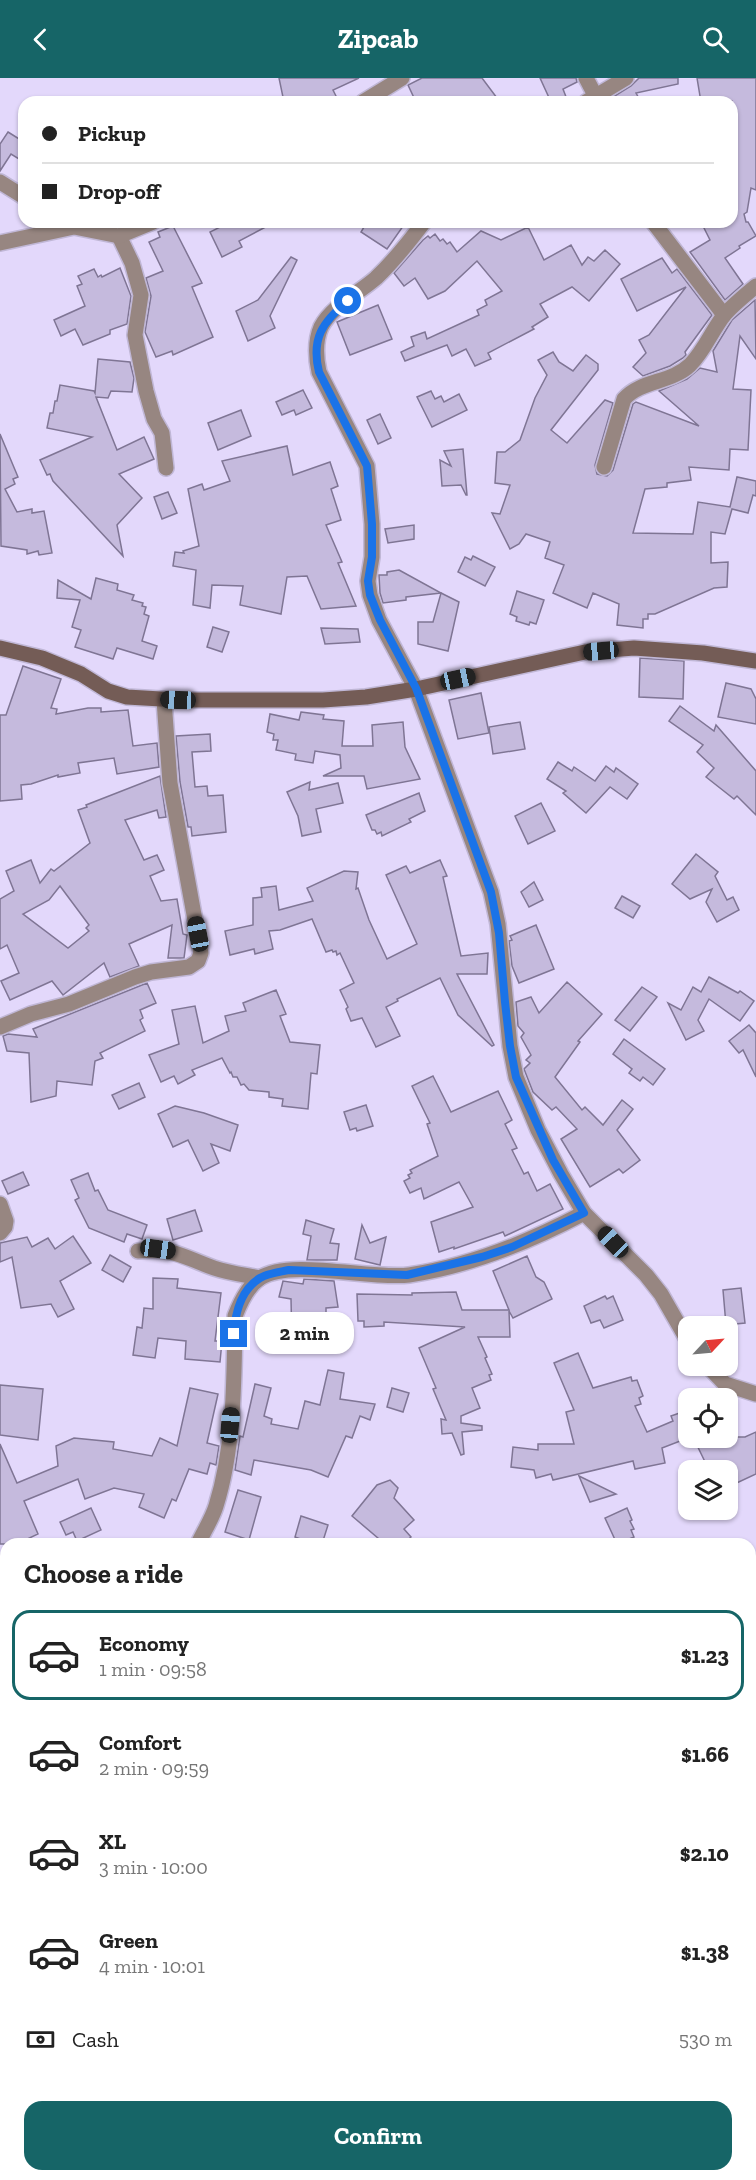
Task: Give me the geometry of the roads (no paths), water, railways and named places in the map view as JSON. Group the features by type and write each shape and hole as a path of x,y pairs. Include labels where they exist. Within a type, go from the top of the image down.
{"street":[{"path":"373,96 402,78"},
{"path":"586,78 589,96"},
{"path":"597,96 626,78"},
{"path":"0,182 18,193"},
{"path":"0,243 55,228"},
{"path":"86,228 119,236 138,228"},
{"path":"419,228 396,259 334,312 321,327 316,359 319,372 367,466 372,524 372,557 368,581 370,595 380,620 416,688 491,892 499,933 509,1035 516,1077 543,1139 584,1213 646,1275 661,1294 678,1324"},
{"path":"658,228 724,315"},
{"path":"119,236 132,263 141,295 135,335 146,391 154,419 162,433 165,468"},
{"path":"604,467 624,399 637,389 672,377 688,366 704,348 724,315 756,286"},
{"path":"0,648 42,658 81,674 108,691 126,697 164,700 323,700 366,697 585,652 634,648 703,653 756,661"},
{"path":"0,1027 32,1014 69,1004 135,977 151,972 189,967 198,962 201,953 170,783 164,700"},
{"path":"0,1204 6,1221 0,1233"},
{"path":"138,1251 158,1249 173,1251 215,1268 260,1278 289,1270 407,1275 482,1257 512,1247 584,1213"},
{"path":"201,1538 216,1507 228,1446 233,1393 235,1316 240,1303 260,1278"},
{"path":"717,1376 725,1384 756,1394"}]}
